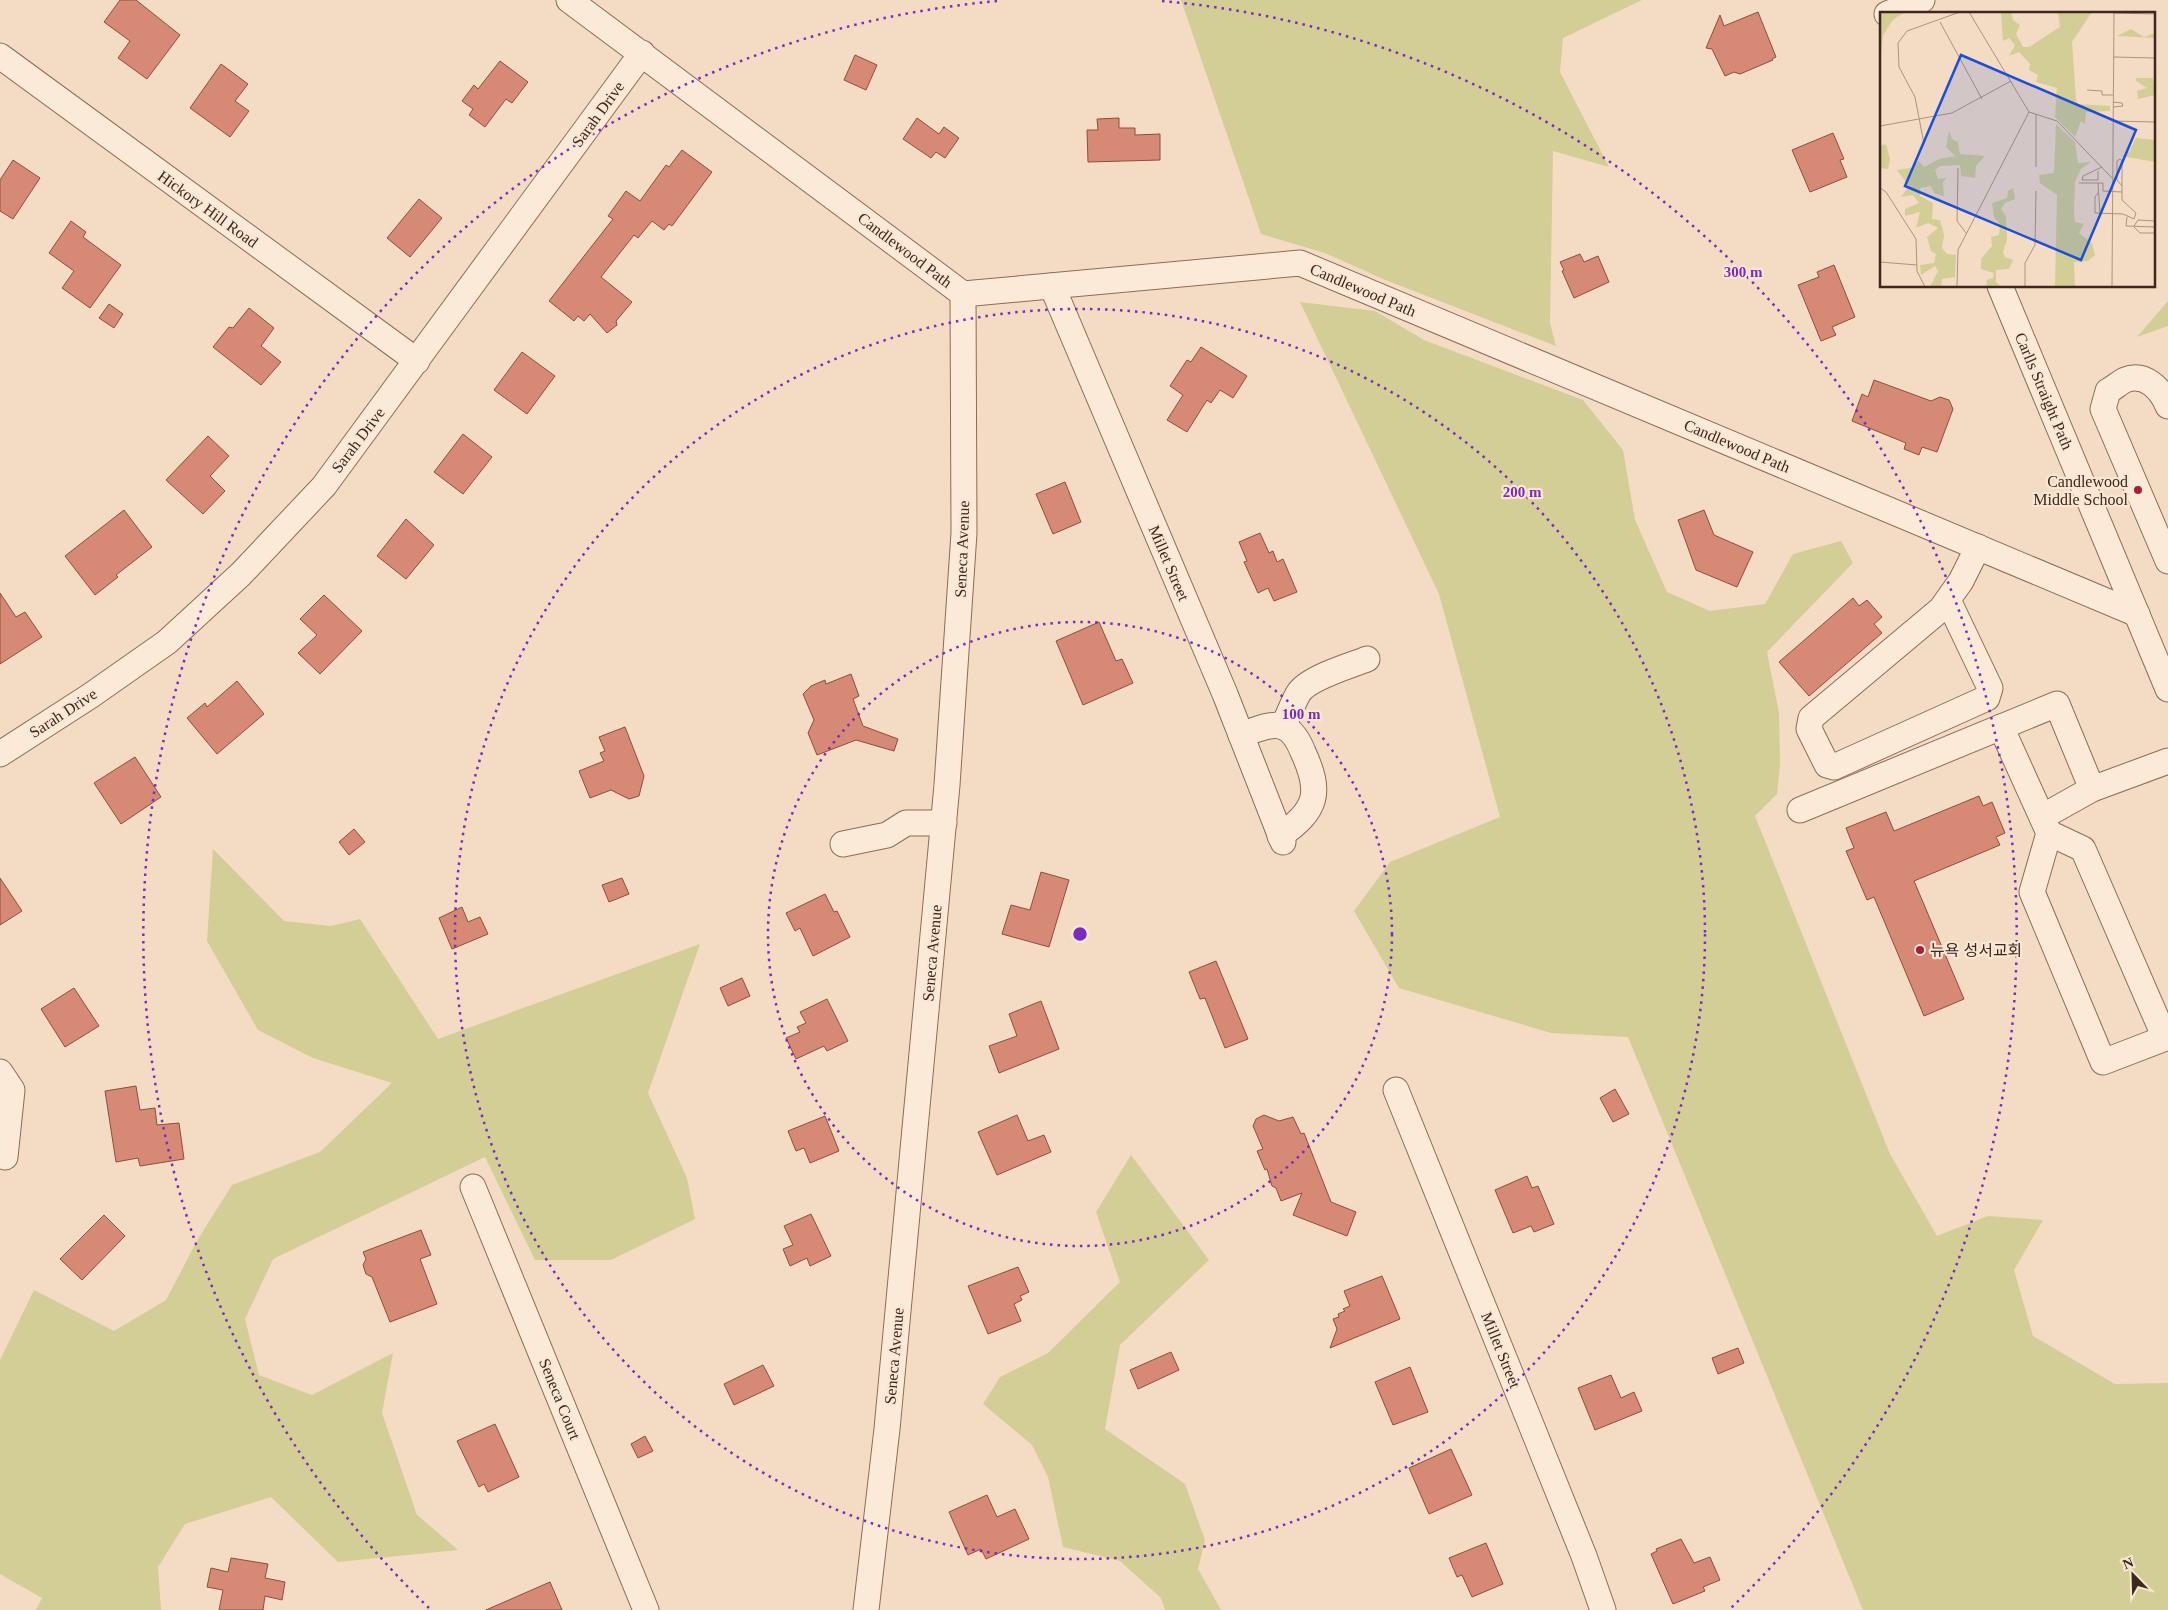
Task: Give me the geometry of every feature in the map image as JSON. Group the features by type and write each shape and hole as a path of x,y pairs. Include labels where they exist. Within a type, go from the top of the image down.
{"street":[{"name":"Candlewood Path","path":"569,0 963,294 1300,263 2137,614"},
{"path":"1881,0 1886,12"},
{"path":"1892,12 1922,0"},
{"name":"Sarah Drive","path":"0,754 90,696 167,642 241,574 324,486 642,53"},
{"name":"Hickory Hill Road","path":"0,56 417,361"},
{"name":"Millet Street","path":"1052,286 1241,735 1282,839 1300,823 1309,809 1314,784 1300,745 1292,733 1283,727"},
{"name":"Carlls Straight Path","path":"2001,288 2168,689"},
{"name":"Seneca Avenue","path":"866,1610 888,1419 944,823 964,534 963,294"},
{"path":"2168,406 2163,393 2145,379 2126,380 2108,391 2103,409 2168,561"},
{"path":"1948,600 1990,688 1988,698 1834,767 1827,765 1809,729 1811,718 1941,609 1961,581 1978,547"},
{"path":"1241,735 1273,725 1283,727 1298,694 1304,688 1312,682 1367,659"},
{"path":"1800,810 2057,704 2092,789"},
{"path":"2001,727 2046,825 2084,849 2167,1037 2103,1062 2032,892 2046,825 2092,789 2168,761"},
{"path":"843,844 887,834 906,823 944,823"},
{"path":"0,1072 12,1090 5,1157"},
{"name":"Millet Street","path":"1396,1090 1584,1556 1603,1610"},
{"name":"Seneca Court","path":"474,1187 646,1610"}],"shaded area":[{"path":"1181,0 1642,0 1563,38 1560,72 1609,167 1553,151 1550,323 1556,346 1383,279 1325,253 1261,234"},
{"path":"2168,301 2168,326 2137,337"},
{"path":"1300,302 1375,311 1424,340 1583,400 1623,450 1635,520 1667,592 1710,611 1765,604 1793,554 1841,541 1853,563 1767,652 1779,713 1780,764 1777,794 1755,816 1890,1154 1937,1236 1988,1216 2043,1220 2014,1270 2033,1336 2115,1384 2168,1383 2168,1610 1863,1610 1628,1037 1551,1033 1399,988 1354,911 1390,862 1500,817 1439,594"},
{"path":"213,849 284,921 331,926 360,919 438,1039 700,944 648,1093 687,1178 695,1219 611,1260 535,1260 485,1157 273,1259 245,1319 259,1375 312,1395 393,1353 382,1413 417,1515 458,1550 338,1562 271,1497 185,1524 158,1567 161,1610 36,1610 42,1598 0,1574 0,1360 34,1290 114,1331 166,1300 198,1239 232,1185 320,1152 392,1083 313,1058 258,1030 207,941"},
{"path":"1131,1155 1209,1260 1120,1345 1105,1429 1185,1484 1205,1540 1198,1569 1221,1610 1165,1610 1161,1598 1120,1561 1063,1547 1048,1477 1032,1445 983,1404 1000,1377 1048,1353 1120,1282 1096,1212"}],"building":[{"path":"120,0 136,0 180,35 147,79 118,58 130,41 104,22"},
{"path":"1758,12 1776,57 1740,74 1734,72 1725,76 1712,49 1706,48 1720,15 1724,26"},
{"path":"855,55 877,65 866,90 844,80"},
{"path":"500,61 528,82 512,103 506,99 485,127 469,115 473,109 462,101 474,85 478,89"},
{"path":"221,64 248,84 235,101 249,111 230,137 190,108"},
{"path":"917,118 939,134 944,127 959,138 945,158 936,152 931,158 903,139"},
{"path":"1119,118 1119,128 1135,128 1135,135 1160,134 1160,160 1088,162 1087,130 1098,130 1097,119"},
{"path":"1833,133 1844,159 1840,160 1847,177 1810,192 1792,150"},
{"path":"682,150 712,172 672,226 669,224 664,230 652,221 638,238 634,235 601,277 632,302 616,321 617,325 607,333 590,314 584,321 578,316 574,321 549,301 613,219 608,216 626,191 640,201 666,165 669,167"},
{"path":"13,160 40,178 13,219 0,211 0,180"},
{"path":"419,199 442,218 410,257 387,238"},
{"path":"71,221 86,232 83,237 121,265 90,308 62,288 74,271 49,253"},
{"path":"1580,254 1584,262 1598,256 1609,282 1574,298 1560,262"},
{"path":"1834,265 1855,317 1832,327 1836,335 1821,341 1798,285 1819,277 1817,272"},
{"path":"109,304 123,314 114,328 99,318"},
{"path":"249,308 274,328 261,346 281,362 261,385 213,347 229,327 233,328"},
{"path":"1201,347 1247,376 1233,398 1220,390 1211,403 1207,400 1187,432 1167,420 1183,395 1170,386 1187,360 1191,362"},
{"path":"522,352 555,376 527,414 494,390"},
{"path":"1874,380 1931,401 1940,397 1949,400 1953,409 1937,452 1922,447 1919,455 1904,449 1906,443 1852,421 1862,394 1868,397"},
{"path":"463,434 492,457 463,494 434,472"},
{"path":"208,436 229,456 210,476 225,491 203,514 166,480"},
{"path":"1065,482 1081,522 1053,534 1036,494"},
{"path":"124,510 152,547 116,575 118,577 95,595 65,556"},
{"path":"1704,510 1714,535 1753,552 1737,587 1696,570 1678,520"},
{"path":"406,519 434,545 406,579 377,556"},
{"path":"1260,533 1269,553 1273,551 1277,562 1283,559 1297,592 1274,601 1268,588 1258,593 1244,562 1247,561 1239,542"},
{"path":"0,593 16,617 25,612 42,637 0,664"},
{"path":"324,595 362,631 320,674 298,653 317,635 300,619"},
{"path":"1853,598 1859,606 1867,600 1882,617 1874,624 1882,633 1809,696 1779,662"},
{"path":"1099,622 1116,661 1122,659 1133,683 1083,705 1056,641"},
{"path":"851,674 859,696 853,699 863,726 898,739 894,751 856,740 817,755 808,733 814,720 803,694 811,686 825,680 826,684"},
{"path":"237,681 264,714 217,754 187,718 205,703 207,707"},
{"path":"625,727 644,776 639,796 629,799 611,790 590,798 579,771 604,761 600,753 605,751 599,737"},
{"path":"135,757 161,797 121,824 94,783"},
{"name":"뉴욕 성서교회","path":"1979,796 1983,806 1992,802 2005,833 1996,837 2000,845 1914,881 1964,999 1924,1016 1874,897 1867,900 1846,851 1854,848 1846,828 1886,812 1894,831"},
{"path":"354,829 365,842 349,855 339,842"},
{"path":"1041,872 1069,880 1049,947 1002,934 1011,905 1030,910"},
{"path":"0,878 22,911 0,925"},
{"path":"622,878 629,894 609,902 602,885"},
{"path":"825,894 834,912 837,911 850,937 813,956 800,928 795,931 786,913"},
{"path":"462,907 468,922 480,917 488,934 452,949 439,918"},
{"path":"1216,961 1248,1039 1225,1048 1205,998 1200,999 1189,972"},
{"path":"742,978 750,996 728,1006 720,988"},
{"path":"74,988 99,1026 65,1047 41,1009"},
{"path":"827,999 848,1041 827,1051 824,1046 796,1059 786,1038 800,1032 797,1027 806,1023 800,1012"},
{"path":"1041,1001 1059,1049 999,1073 989,1046 1017,1036 1009,1014"},
{"path":"136,1086 140,1110 155,1108 157,1125 179,1123 184,1159 140,1166 138,1158 116,1162 105,1091"},
{"path":"1615,1089 1629,1114 1613,1122 1600,1098"},
{"path":"1017,1115 1028,1141 1044,1135 1051,1152 997,1175 978,1132"},
{"path":"1264,1115 1279,1121 1293,1117 1301,1134 1304,1133 1331,1202 1356,1212 1347,1236 1293,1215 1302,1193 1281,1201 1276,1188 1272,1186 1267,1169 1265,1170 1257,1151 1263,1149 1253,1126 1256,1119"},
{"path":"825,1116 839,1151 810,1163 804,1148 796,1151 788,1131"},
{"path":"1527,1176 1532,1188 1538,1186 1554,1224 1534,1232 1531,1226 1513,1233 1495,1190"},
{"path":"811,1214 831,1256 810,1266 807,1258 790,1266 783,1249 793,1245 784,1226"},
{"path":"104,1215 125,1236 82,1280 60,1259"},
{"path":"421,1230 431,1255 420,1259 437,1304 390,1322 372,1277 366,1274 363,1265 366,1259 363,1252"},
{"path":"1018,1267 1029,1292 1020,1296 1022,1300 1014,1304 1021,1321 988,1334 968,1286"},
{"path":"1382,1276 1400,1319 1330,1348 1337,1329 1333,1319 1339,1317 1338,1314 1345,1311 1343,1309 1350,1306 1344,1291"},
{"path":"1738,1348 1744,1363 1718,1374 1712,1358"},
{"path":"1171,1352 1179,1370 1138,1389 1130,1370"},
{"path":"763,1365 774,1386 734,1405 724,1384"},
{"path":"1410,1367 1428,1412 1393,1425 1375,1382"},
{"path":"1611,1375 1621,1398 1634,1392 1642,1411 1595,1430 1578,1388"},
{"path":"495,1424 519,1477 488,1492 484,1484 479,1487 457,1441"},
{"path":"645,1436 653,1451 638,1458 631,1444"},
{"path":"1451,1449 1472,1495 1429,1514 1409,1468"},
{"path":"987,1495 997,1517 1015,1509 1029,1539 986,1559 981,1549 968,1555 949,1512"},
{"path":"1681,1539 1694,1563 1710,1557 1720,1580 1703,1587 1705,1591 1673,1604 1651,1554 1657,1551 1656,1549"},
{"path":"1486,1543 1503,1584 1472,1597 1462,1575 1457,1577 1449,1558"},
{"path":"231,1558 268,1564 265,1578 285,1582 282,1600 265,1596 263,1610 219,1610 223,1590 207,1587 211,1568 228,1572"},
{"path":"550,1582 562,1610 486,1610"}],"place":[{"name":"Candlewood Middle School","path":"2138,490"},
{"name":"뉴욕 성서교회","path":"1920,950"}]}
